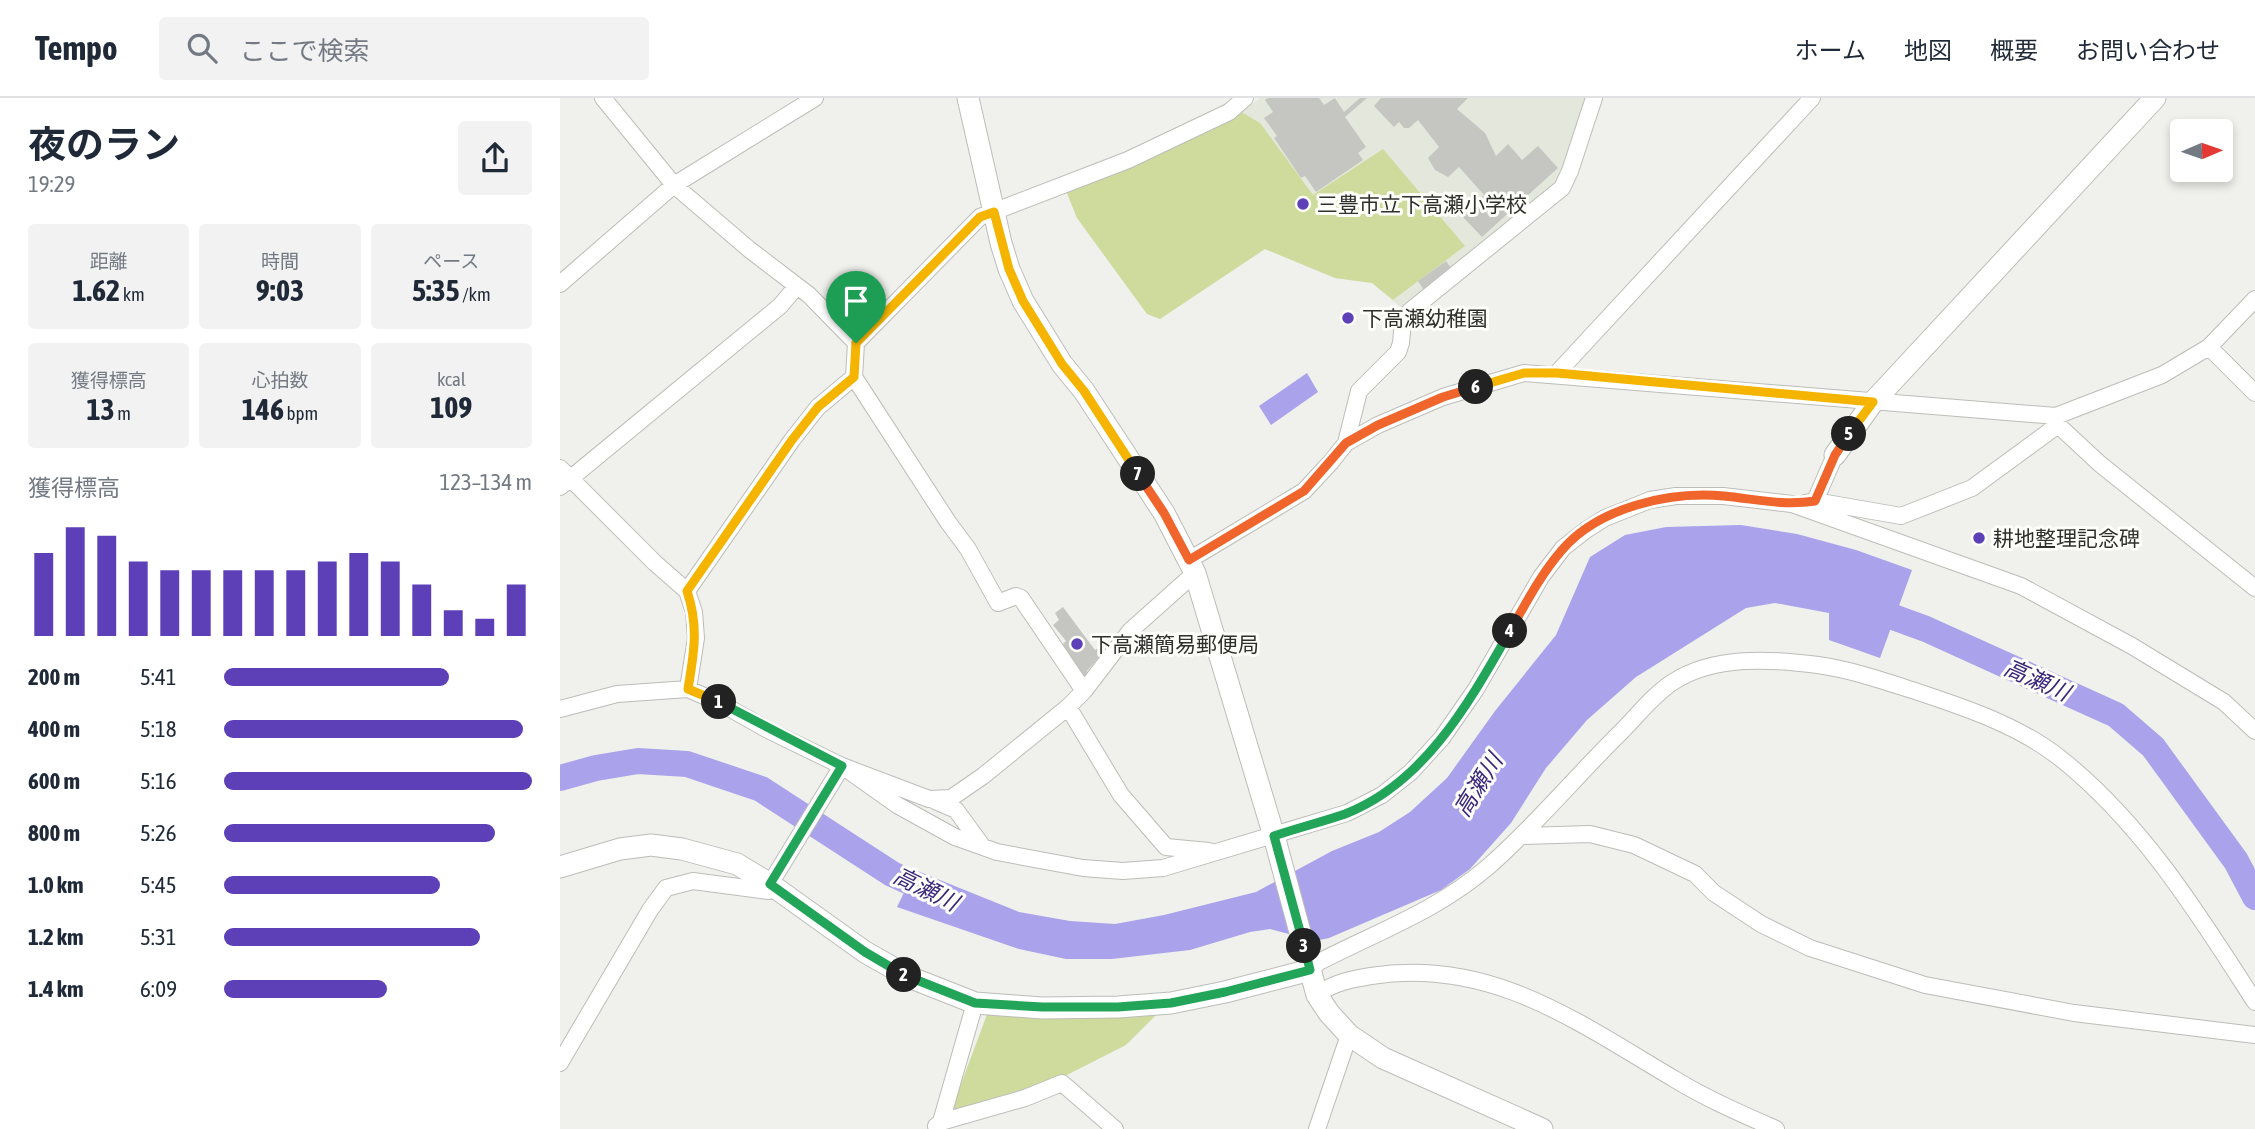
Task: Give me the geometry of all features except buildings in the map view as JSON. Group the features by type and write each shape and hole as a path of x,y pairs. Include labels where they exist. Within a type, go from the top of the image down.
{"main road":[{"path":"968,98 1009,269 1028,310 1164,513 1192,566 1274,836 1317,995 1349,1035 1383,1058 1542,1129"},
{"path":"1835,455 1873,402 2151,99"},
{"path":"560,866 620,849 651,845 682,849 737,864 770,884 865,952 898,971 975,1003 1042,1007 1118,1007 1171,1003 1310,970"}],"street":[{"path":"603,98 674,186 809,295 856,343"},
{"path":"560,284 674,186 815,98"},
{"path":"1084,691 1021,598 1016,596 998,603 968,549 854,377 856,343 980,217 1128,160 1228,112 1245,98"},
{"path":"1346,443 1359,391 1398,352 1403,321 1410,311 1562,188 1570,172 1594,98"},
{"path":"1557,373 1812,98"},
{"path":"688,689 696,638 694,612 687,591 563,478 780,306 797,286"},
{"path":"1792,505 1815,501 1901,516 1972,488 2057,420 2162,375 2208,347 2255,299"},
{"path":"2208,347 2255,393"},
{"path":"929,799 951,799 1068,707 1084,691 1130,631 1192,566 1304,491 1346,443 1378,425 1443,397 1524,373 1557,373 2057,420 2100,464 2255,588"},
{"path":"687,591 792,440 818,407 854,377"},
{"path":"1815,501 1835,455"},
{"path":"842,766 925,822 955,837 998,852 1083,868 1123,871 1163,868 1347,813 1382,794 1411,772 1442,738 1476,689 1541,577 1563,548 1586,530 1630,507 1650,500 1676,496 1723,496 1792,505 2021,586 2132,646 2224,702 2255,731"},
{"path":"1310,970 1319,961 1429,910 1461,890 1521,836 1570,782 1674,681 1707,667 1726,663 1783,661 1833,667 1871,677 1980,713 2017,731 2059,757 2120,814 2146,844 2200,916 2255,1002"},
{"path":"560,709 617,694 688,689 842,766 956,810 983,847"},
{"path":"1068,707 1121,795 1166,846 1219,853"},
{"path":"560,1063 650,910 666,888 693,881 769,891 770,884 842,766"},
{"path":"1521,836 1590,834 1634,845 1695,874 1714,893 1761,924 1785,936 1849,961 1925,985 2074,1013 2255,1035"},
{"path":"1317,995 1327,987 1361,977 1392,973 1439,973 1497,986 1552,1009 1614,1041 1677,1081 1776,1129"},
{"path":"937,1125 975,1003"},
{"path":"1317,1129 1349,1035"},
{"path":"937,1125 1025,1098 1062,1083 1115,1129"}],"shaded area":[{"name":"三豊市立下高瀬小学校","path":"1260,98 1590,98 1563,177 1404,310 1372,283 1335,278 1265,249 1160,319 1147,314 1077,218 1067,193 1241,112"}],"green space":[{"path":"1241,112 1260,123 1313,195 1383,149 1465,246 1393,300 1372,283 1335,278 1265,249 1160,319 1147,314 1077,218 1067,193"},
{"path":"989,1009 1157,1014 1126,1045 1057,1080 951,1111"}],"water":[{"path":"1307,373 1318,392 1271,425 1259,406"},
{"path":"1741,525 1797,534 1856,550 1912,570 1880,658 1829,640 1829,613 1775,603 1746,608 1636,677 1587,720 1546,768 1511,823 1470,869 1441,890 1329,938 1315,941 1270,929 1250,932 1190,950 1112,959 1066,959 1019,949 897,907 915,870 1019,912 1070,921 1115,924 1256,892 1332,851 1379,832 1410,812 1447,778 1495,711 1556,635 1590,557 1625,535 1666,527"}],"waterway":[{"name":"高瀬川","path":"1863,606 1926,629 2116,715 2153,747 2236,861 2255,897"},
{"name":"高瀬川","path":"560,778 596,768 638,761 687,764 761,789 892,874 942,897"}],"place":[{"name":"三豊市立下高瀬小学校","path":"1303,204"},
{"name":"下高瀬幼稚園","path":"1348,318"},
{"name":"耕地整理記念碑","path":"1979,538"},
{"name":"下高瀬簡易郵便局","path":"1077,644"}],"route":[{"path":"994,212 1009,269 1033,320 1062,364 1084,391 1164,513 1189,560 1304,491 1346,443 1378,425 1443,397 1524,373 1557,373 1873,402 1835,455 1815,501 1792,505 1723,496 1676,496 1650,500 1630,507 1586,530 1563,548 1541,577 1476,689 1442,738 1411,772 1382,794 1347,813 1274,836 1310,970 1171,1003 1118,1007 1042,1007 975,1003 909,977 865,952 770,884 842,766 688,689 696,638 694,612 687,591 792,440 818,407 854,377 856,343 980,217 994,212"}]}
